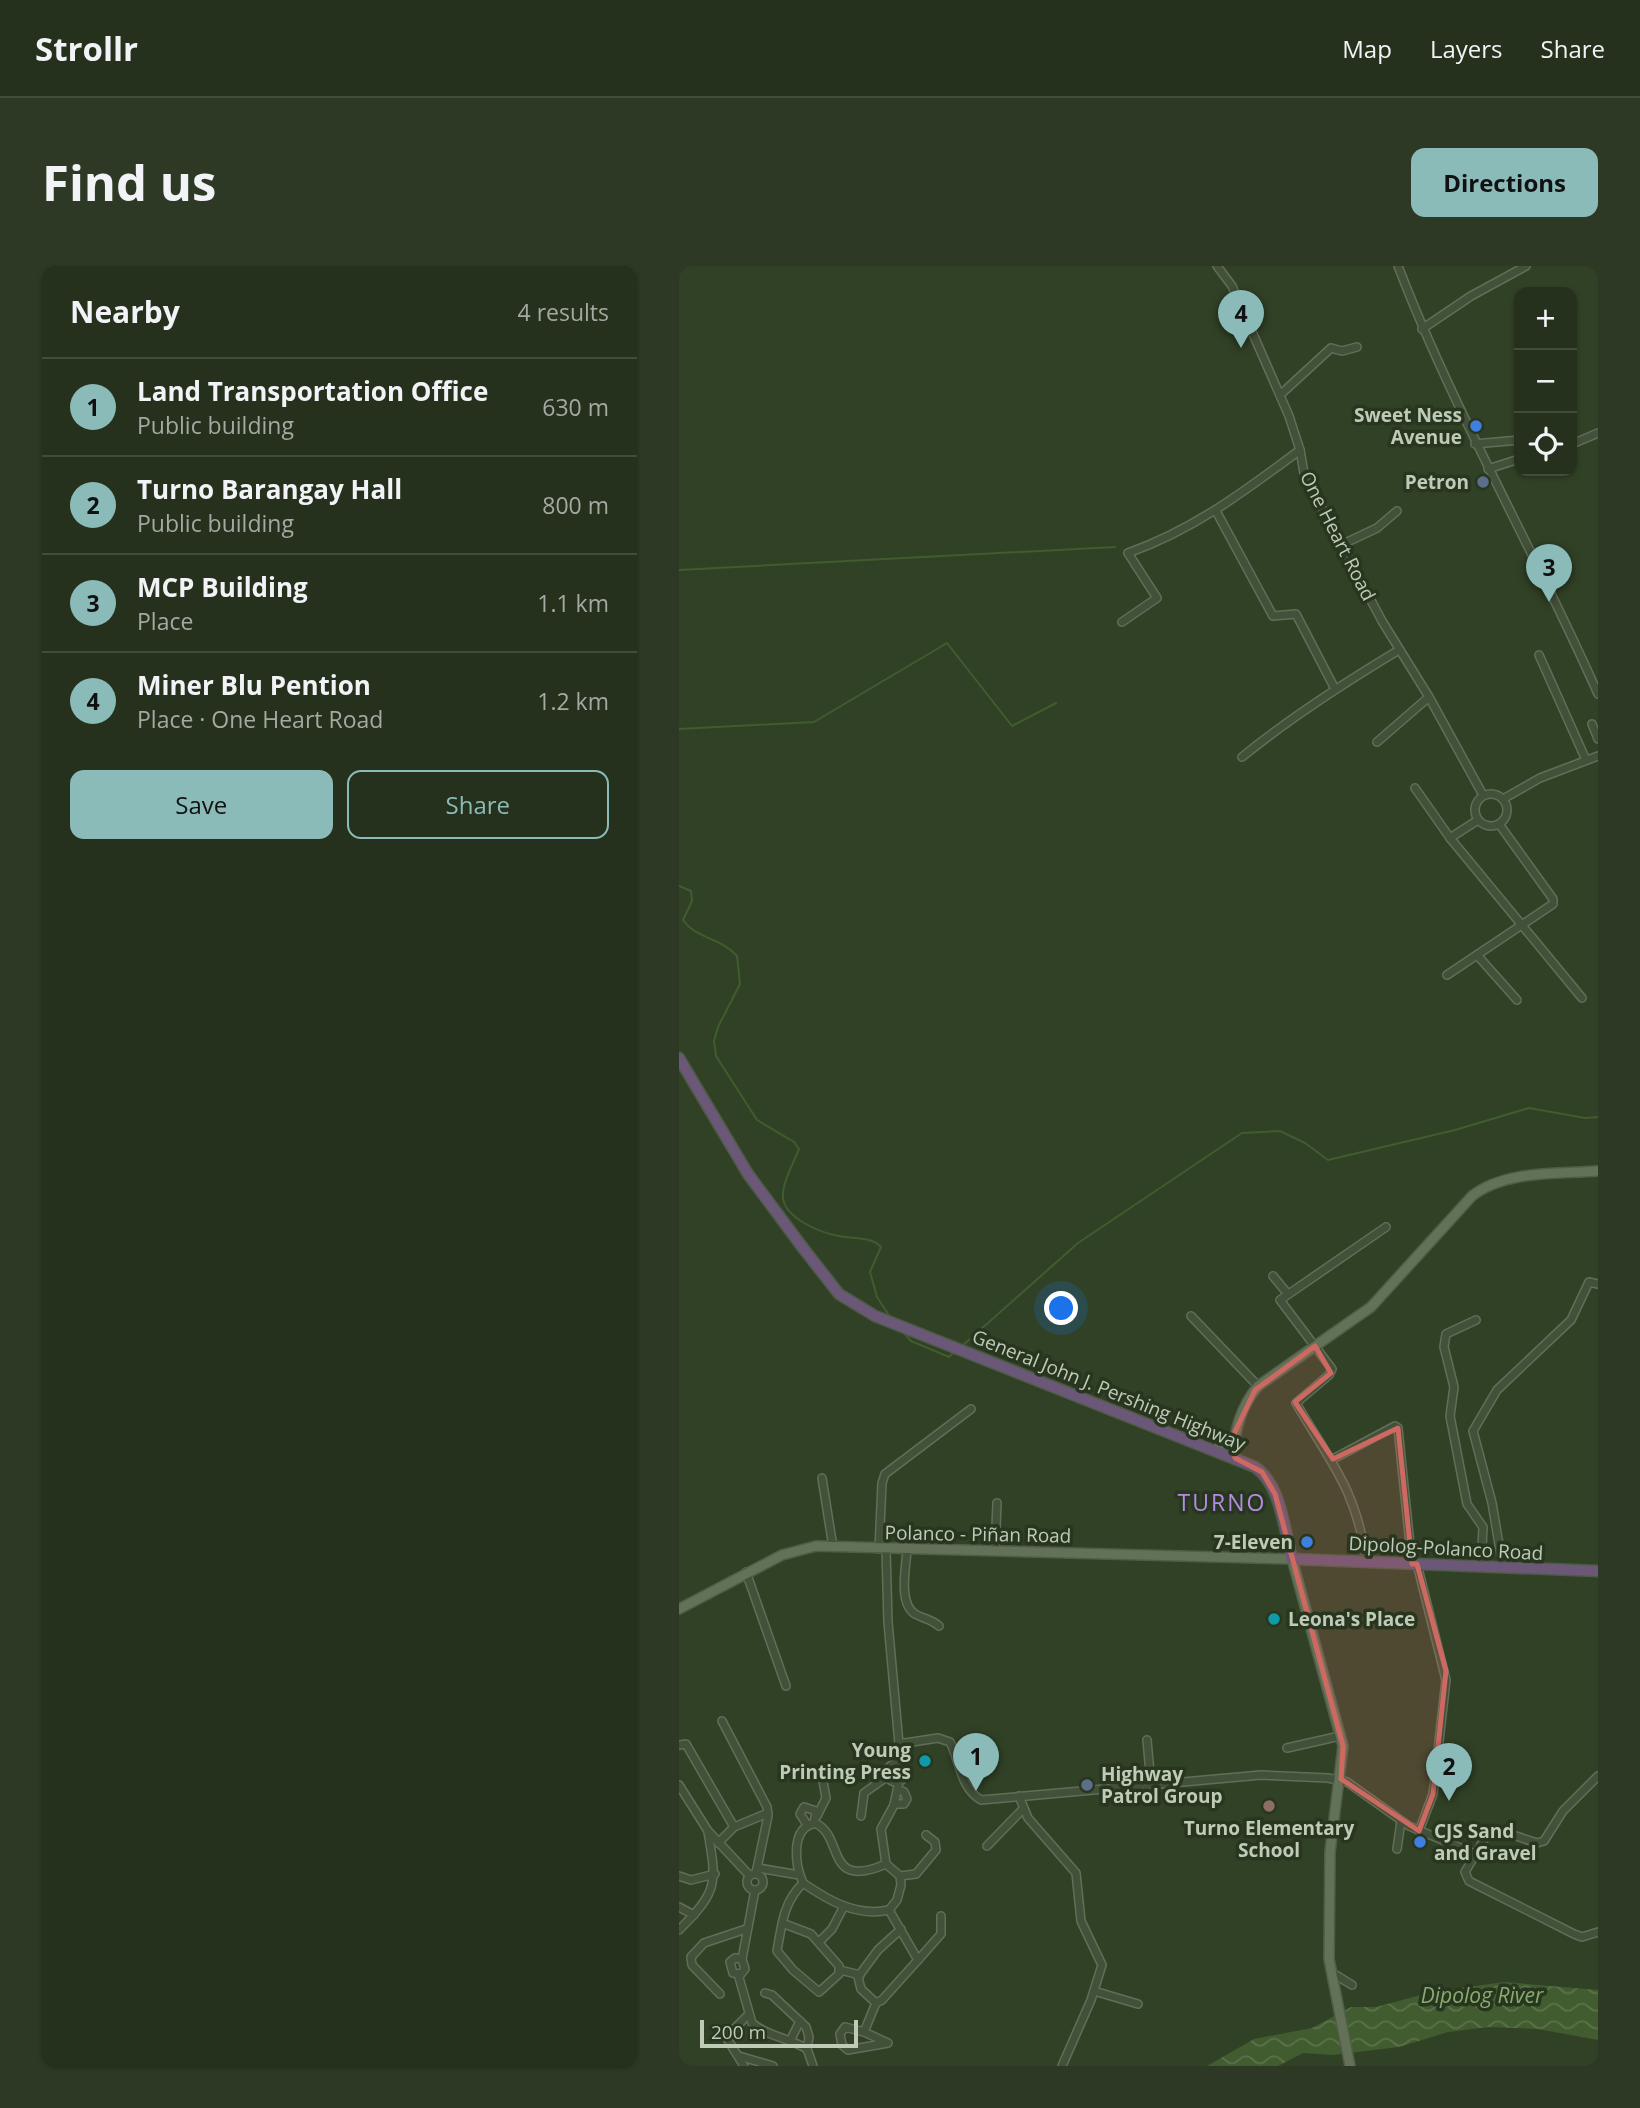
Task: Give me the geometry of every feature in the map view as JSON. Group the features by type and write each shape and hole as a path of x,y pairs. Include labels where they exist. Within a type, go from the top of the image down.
{"highway":[{"name":"General John J. Pershing Highway","path":"679,1058 748,1174 839,1294 875,1316 1255,1467 1269,1481 1292,1559"},
{"name":"Dipolog-Polanco Road","path":"1292,1559 1598,1572"}],"main road":[{"path":"1235,1458 1233,1438 1258,1386 1379,1300 1464,1202 1480,1189 1517,1178 1598,1171"},
{"path":"1215,1450 1233,1438"},
{"name":"Polanco - Piñan Road","path":"679,1609 746,1572 792,1551 816,1546 1292,1559"},
{"name":"General John J. Pershing Highway","path":"1292,1559 1341,1736 1344,1757 1330,1852 1330,1972 1350,2066"}],"street":[{"name":"One Heart Road","path":"1217,266 1232,286 1280,395 1300,450 1304,473 1399,650 1429,697 1483,795"},
{"path":"1398,266 1422,329 1475,444 1548,583 1598,694"},
{"path":"1422,329 1471,296 1526,266"},
{"path":"1280,395 1331,348 1342,351 1357,347"},
{"path":"1577,442 1598,433"},
{"path":"1475,444 1514,440"},
{"path":"1122,622 1157,598 1128,554 1166,539 1216,511 1300,450"},
{"path":"1488,469 1514,461"},
{"path":"1216,511 1273,616 1296,614 1335,690"},
{"path":"1341,545 1377,528 1397,511"},
{"path":"1242,757 1285,722 1296,718 1399,650"},
{"path":"1539,655 1586,760"},
{"path":"1377,742 1429,697"},
{"path":"1592,724 1598,739"},
{"path":"1503,799 1540,778 1598,756"},
{"path":"1415,788 1450,838 1583,998"},
{"path":"1496,794 1503,799 1507,812 1499,824 1490,826 1478,820 1475,806 1483,795 1496,794"},
{"path":"1450,838 1478,820"},
{"path":"1447,975 1551,907 1553,899 1499,824"},
{"path":"1478,955 1517,1000"},
{"path":"1367,1562 1359,1517 1333,1459 1296,1403 1331,1373 1330,1366 1280,1301 1287,1293 1386,1227"},
{"path":"1273,1276 1287,1293"},
{"path":"1503,1569 1492,1503 1473,1431 1497,1390 1571,1320 1589,1282 1598,1284"},
{"path":"1191,1316 1258,1386"},
{"path":"1476,1320 1446,1334 1444,1342 1454,1387 1450,1416 1467,1504 1483,1527 1481,1568"},
{"path":"889,1910 901,1891 900,1876 887,1864 881,1829 894,1804 905,1773 899,1764 901,1743 882,1549 881,1483 885,1474 971,1409"},
{"path":"1333,1459 1395,1426 1398,1428 1415,1564 1443,1657 1446,1680 1433,1794 1419,1830"},
{"path":"822,1478 833,1548"},
{"path":"995,1551 997,1503"},
{"path":"907,1550 906,1603 912,1612 929,1618 939,1626"},
{"path":"746,1572 786,1686"},
{"path":"722,1721 768,1813 755,1872 747,1884 755,1890"},
{"path":"1287,1748 1341,1736"},
{"path":"901,1743 944,1738 953,1746 962,1776 976,1797 990,1801 1019,1796 1261,1774 1341,1779 1401,1821 1475,1854"},
{"path":"1147,1740 1151,1784"},
{"path":"679,1745 686,1744 734,1827"},
{"path":"899,1764 889,1768 888,1776 899,1785"},
{"path":"861,1816 864,1793 888,1776"},
{"path":"1598,1776 1563,1811 1544,1841 1537,1843 1495,1829 1488,1833 1465,1872 1469,1881 1582,1937 1598,1932"},
{"path":"823,1781 826,1798 813,1822 801,1833 796,1851 801,1879 789,1897 778,1955 819,1993 840,1970"},
{"path":"679,1786 718,1843 755,1872 763,1882 755,1890 742,1959 746,1966 738,1974"},
{"path":"1019,1796 1022,1810 1076,1873 1081,1921 1102,1965 1094,1991 1062,2066"},
{"path":"987,1846 1022,1810"},
{"path":"718,1843 734,1827 768,1813"},
{"path":"1397,1849 1401,1821"},
{"path":"813,1822 824,1828 835,1855 851,1870 863,1873 887,1864"},
{"path":"679,1930 707,1899 715,1874 708,1831"},
{"path":"900,1876 916,1874 936,1850 935,1842 926,1835"},
{"path":"755,1872 801,1879 844,1906 866,1913 889,1910"},
{"path":"679,1876 691,1880 715,1874"},
{"path":"819,1942 832,1929 844,1906"},
{"path":"679,1908 694,1915"},
{"path":"889,1910 918,1960"},
{"path":"864,2032 876,2003 941,1934 941,1916"},
{"path":"782,1923 805,1931 819,1942 840,1970 860,1975"},
{"path":"720,1994 692,1965 691,1957 704,1943 746,1928"},
{"path":"876,2003 858,1984 860,1975 879,1950 901,1929"},
{"path":"738,1974 731,1972 729,1964 735,1958 742,1959"},
{"path":"1330,1972 1352,1985"},
{"path":"738,1974 748,2015 757,2028 790,2039 807,2049"},
{"path":"1094,1991 1138,2004"},
{"path":"765,1993 772,1995 808,2032 807,2049 813,2066"},
{"path":"744,2066 726,2037 748,2015"},
{"path":"790,2039 800,2021"},
{"path":"850,2027 864,2032 887,2043 844,2048 841,2030 850,2027"},
{"path":"739,2056 773,2066"}],"highlighted area":[{"path":"1315,1346 1331,1373 1295,1402 1333,1459 1398,1428 1412,1564 1417,1564 1446,1671 1433,1794 1419,1831 1341,1779 1343,1746 1275,1494 1262,1472 1235,1458 1232,1438 1255,1390"}],"water":[{"name":"Dipolog River","path":"1504,1982 1598,1990 1598,2040 1538,2029 1488,2027 1448,2032 1399,2047 1333,2055 1303,2053 1278,2066 1207,2066 1254,2039 1312,2028 1351,2007 1376,2007 1432,1992"}],"waterway":[{"path":"679,570 1115,547"},
{"path":"679,729 814,722 947,643 1012,726 1056,703"},
{"path":"679,886 691,891 692,901 683,920 695,931 724,945 737,956 740,984 718,1027 714,1041 716,1056 757,1120 794,1142 799,1149 784,1185 785,1205 796,1218 823,1232 867,1239 881,1247 870,1272 877,1297 890,1317"},
{"path":"962,1346 1078,1243 1242,1133 1280,1131 1305,1143 1328,1160 1455,1130 1529,1108 1585,1118 1598,1117"},
{"path":"903,1332 911,1341 949,1357 953,1353"}],"place":[{"name":"Miner Blu Pention","path":"1241,348"},
{"name":"Sweet Ness Avenue","path":"1476,426"},
{"name":"Petron","path":"1483,482"},
{"name":"MCP Building","path":"1549,602"},
{"name":"7-Eleven","path":"1307,1542"},
{"name":"Leona's Place","path":"1274,1619"},
{"name":"Young Printing Press","path":"925,1761"},
{"name":"Highway Patrol Group","path":"1087,1785"},
{"name":"Land Transportation Office","path":"976,1791"},
{"name":"Turno Barangay Hall","path":"1449,1801"},
{"name":"Turno Elementary School","path":"1269,1806"},
{"name":"CJS Sand and Gravel","path":"1420,1842"}],"district":[{"name":"TURNO","path":"1222,1502"}]}
